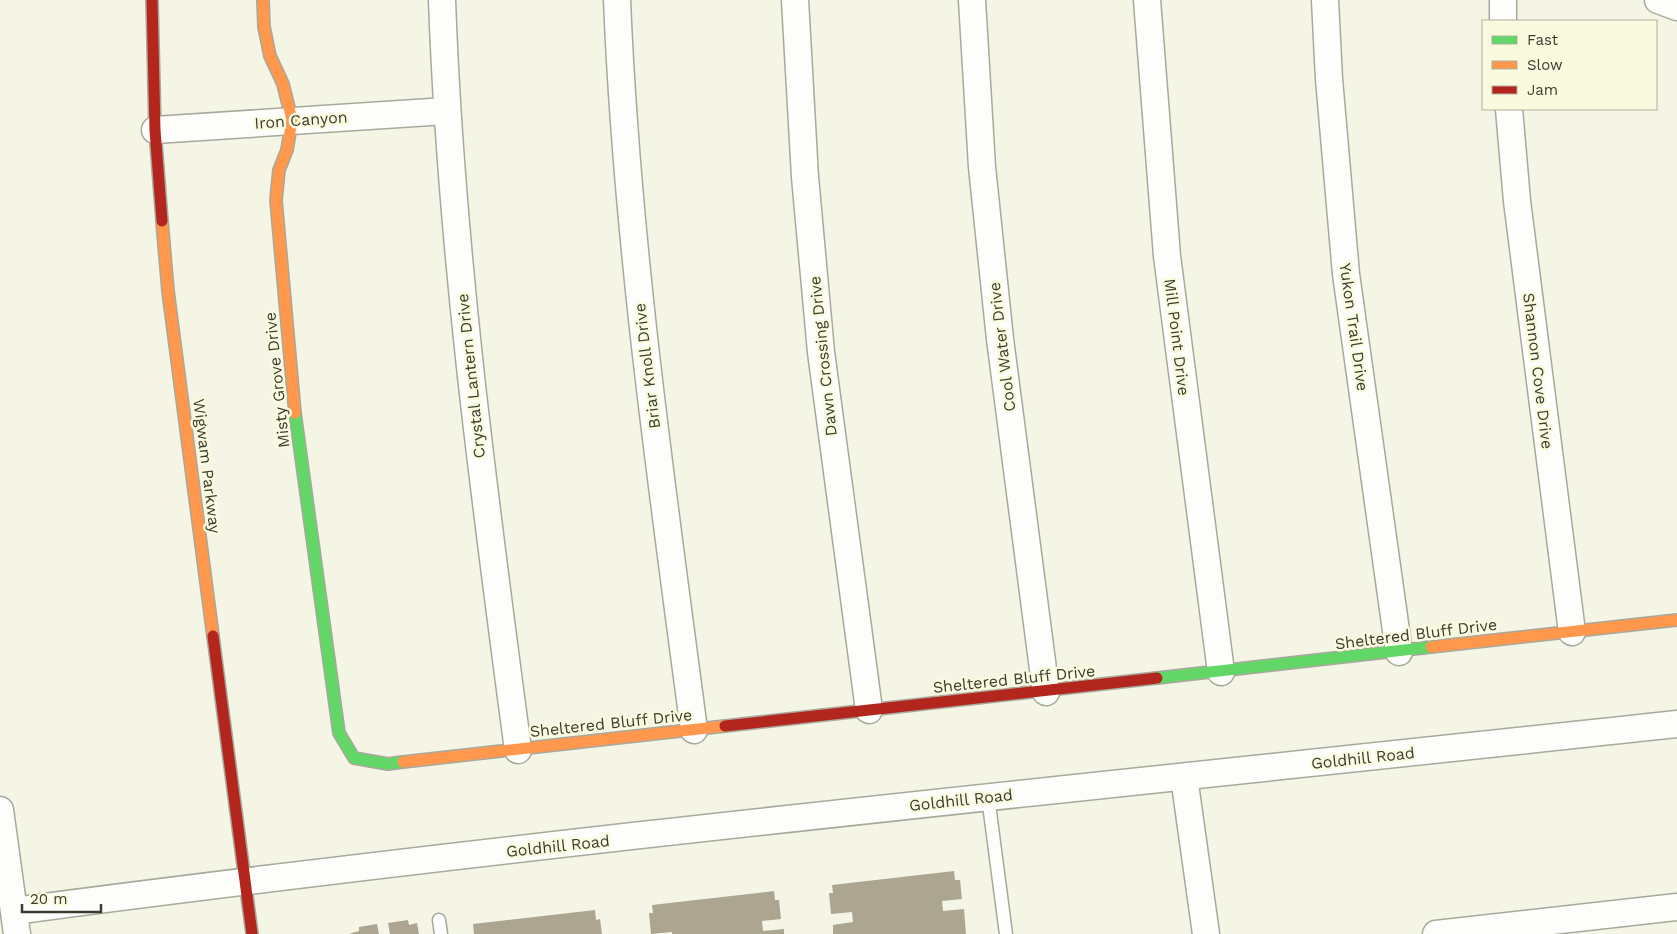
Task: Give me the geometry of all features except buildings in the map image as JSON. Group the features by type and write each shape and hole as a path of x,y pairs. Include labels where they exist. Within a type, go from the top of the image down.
{"street":[{"name":"Wigwam Parkway","path":"152,0 156,130 168,291 252,934"},
{"name":"Misty Grove Drive","path":"263,0 264,27 270,56 283,84 292,120 287,150 279,170 276,200 294,400 339,733 354,758"},
{"name":"Crystal Lantern Drive","path":"442,0 446,111 471,390 518,750"},
{"name":"Briar Knoll Drive","path":"617,0 630,204 646,368 694,730"},
{"name":"Dawn Crossing Drive","path":"796,0 806,177 821,352 869,710"},
{"name":"Cool Water Drive","path":"972,0 982,167 1000,339 1046,692"},
{"name":"Mill Point Drive","path":"1147,0 1167,256 1221,672"},
{"name":"Yukon Trail Drive","path":"1325,0 1329,79 1346,274 1399,652"},
{"path":"1502,20 1503,0"},
{"path":"1658,0 1677,6"},
{"name":"Shannon Cove Drive","path":"1509,110 1517,201 1572,632"},
{"name":"Iron Canyon","path":"156,130 446,111"},
{"name":"Sheltered Bluff Drive","path":"354,758 388,764 1677,620"},
{"name":"Goldhill Road","path":"15,923 245,881 988,797 1677,724"},
{"path":"1184,777 1206,934"},
{"path":"0,810 15,923"},
{"path":"1436,934 1510,930 1677,907"}],"lane":[{"path":"988,797 1006,934"},
{"path":"439,920 441,934"}],"traffic: fast":[{"path":"295,413 339,733 354,758 388,764 403,762"},
{"path":"1157,678 1431,647"}],"traffic: slow":[{"path":"263,0 264,27 270,56 283,84 292,120 287,150 279,170 276,200 295,413"},
{"path":"162,221 168,291 213,636"},
{"path":"1431,647 1677,620"},
{"path":"403,762 725,726"}],"traffic: jam":[{"path":"152,0 155,130 162,221"},
{"path":"213,636 252,934"},
{"path":"725,726 1157,678"}]}
